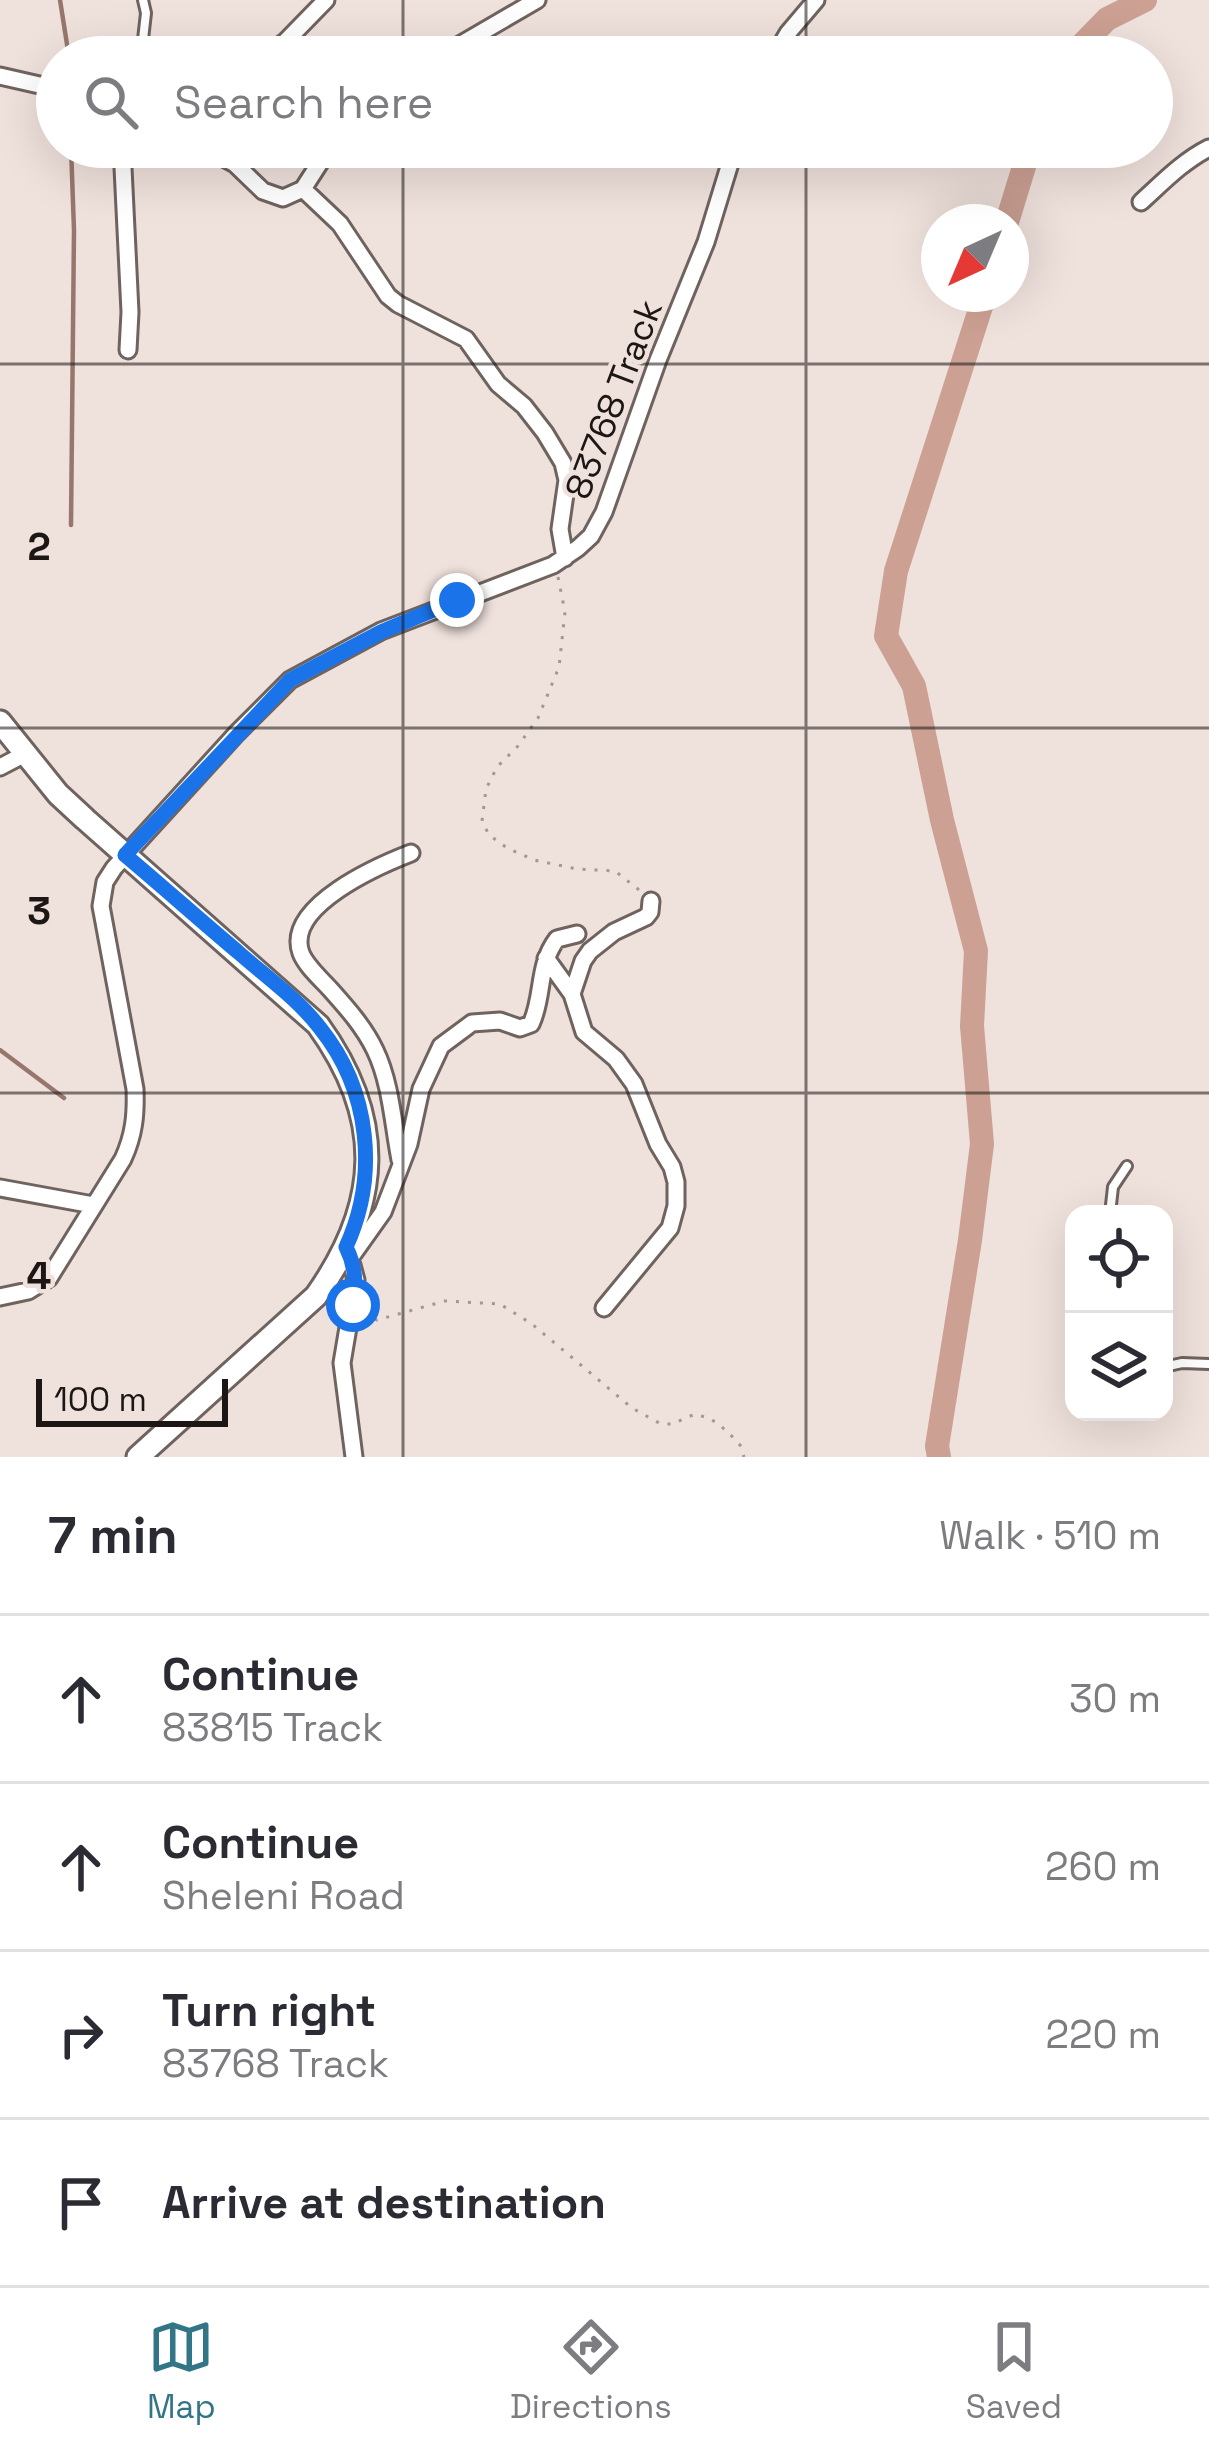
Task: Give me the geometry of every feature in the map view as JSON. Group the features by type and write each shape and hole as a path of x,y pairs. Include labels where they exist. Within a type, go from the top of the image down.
{"street":[{"path":"291,36 326,0"},
{"path":"476,36 537,0"},
{"path":"786,36 816,0"},
{"path":"0,76 36,84"},
{"path":"1141,202 1209,148"},
{"path":"123,168 128,350"},
{"path":"240,168 263,190 283,198 302,189 316,168"},
{"name":"83768 Track","path":"0,1297 28,1291 49,1278 132,1139 135,1089 101,906 105,882 290,680 381,632 559,561 591,536 706,242 729,168"},
{"path":"302,189 340,224 388,296 466,339 493,378 545,433 565,469 567,487 559,561"},
{"path":"0,722 58,794 318,1024 352,1082 368,1152 349,1252 356,1280 342,1363 354,1457"},
{"path":"0,766 25,754"},
{"path":"401,1163 387,1085 375,1050 352,1013 304,958 300,946 308,919 322,902 346,883 411,853"},
{"path":"572,994 590,951 614,932 646,917 651,901"},
{"path":"138,1457 316,1296 383,1212 409,1144 421,1088 441,1046 472,1023 529,1026 546,958 557,938 577,934"},
{"path":"546,958 572,994 581,1028 623,1067 672,1167 676,1206 670,1228 604,1308"},
{"path":"0,1187 93,1205"}],"lane":[{"path":"143,0 143,36"},
{"path":"1111,1205 1113,1187 1127,1166"},
{"path":"1173,1365 1209,1364"}],"path":[{"path":"559,561 565,612 559,667 538,718 497,767 486,789 482,820 489,835 507,848 556,865 615,871 651,901"},
{"path":"353,1305 377,1320 445,1301 500,1304 532,1324 632,1408 661,1424 695,1414 711,1419 740,1445 744,1457"}],"waterway":[{"path":"60,0 66,36"},
{"path":"1090,36 1107,19 1145,0"},
{"path":"71,525 72,168"},
{"path":"1013,204 1024,168"},
{"path":"939,1457 982,1144 972,1026 976,951 914,686 886,636 896,571 979,312"},
{"path":"0,1050 64,1098"}],"route":[{"path":"353,1305 356,1280 346,1247 355,1229 368,1152 352,1082 337,1051 292,999 125,855 290,680 381,632 457,600"}]}
